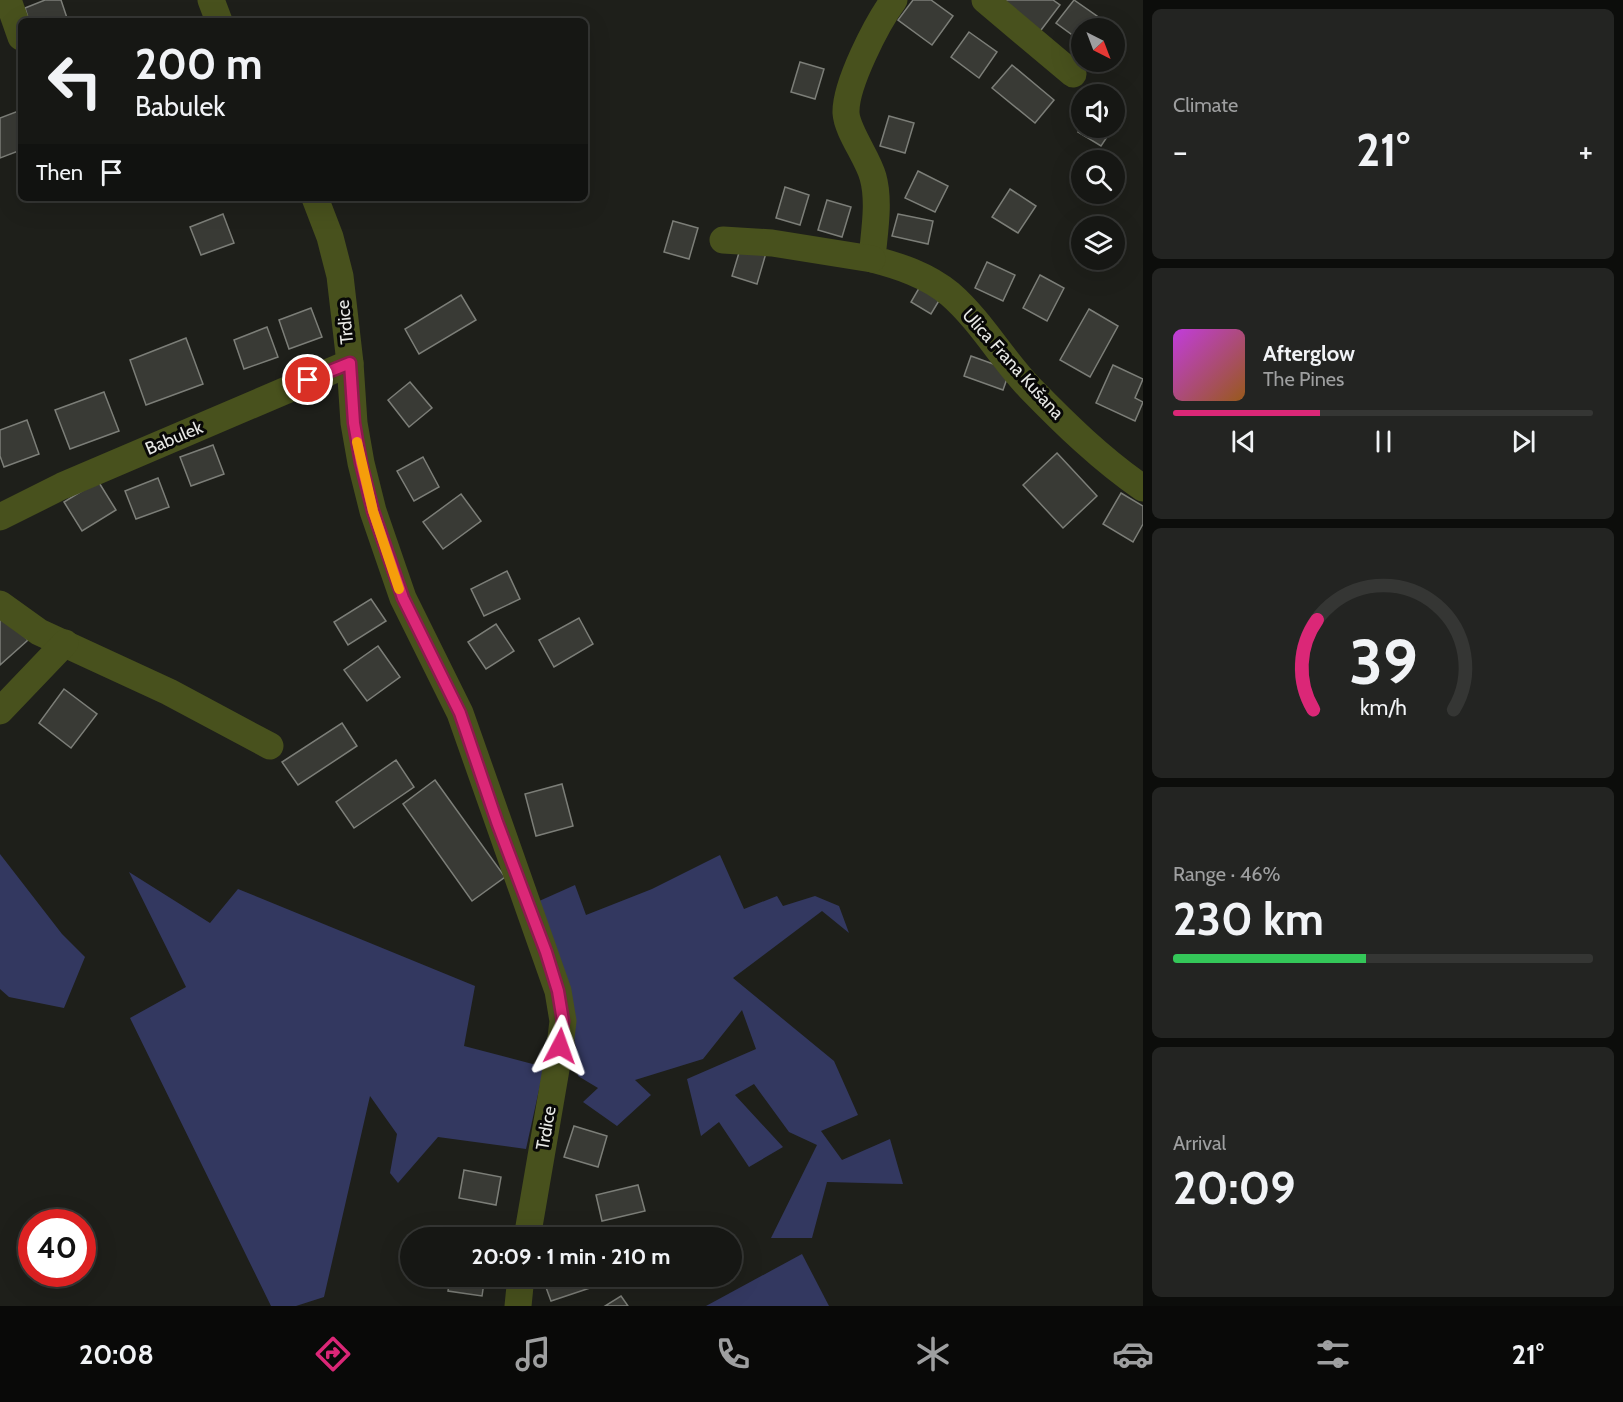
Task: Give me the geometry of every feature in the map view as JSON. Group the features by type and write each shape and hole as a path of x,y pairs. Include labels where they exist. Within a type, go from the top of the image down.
{"street":[{"path":"8,0 18,28"},
{"path":"211,0 218,18"},
{"path":"872,259 876,209 873,177 846,113 851,88 870,40 894,0"},
{"path":"985,0 1073,74"},
{"name":"Trdice","path":"316,201 330,237 340,276 354,423 373,511 403,598 460,713 558,991 563,1021 560,1046 529,1227"},
{"name":"Ulica Frana Kušana","path":"723,240 772,243 872,259 902,267 933,283 951,295 1029,387 1121,473 1143,488"},
{"name":"Babulek","path":"0,517 62,486 350,363"},
{"path":"0,604 39,632 169,692 270,746"},
{"path":"0,711 64,643"},
{"path":"518,1306 521,1287"}],"shaded area":[{"path":"0,854 62,934 85,957 64,1008 9,997 0,989"},
{"path":"720,855 744,909 777,896 783,906 815,896 839,906 849,933 822,911 733,978 834,1061 858,1115 821,1131 842,1160 890,1139 903,1184 827,1182 812,1238 771,1238 817,1145 789,1132 754,1084 735,1095 783,1147 749,1167 719,1122 701,1136 687,1079 756,1049 742,1010 703,1059 635,1080 651,1095 617,1126 583,1102 598,1088 578,1076 576,1046 537,902 575,885 586,915 652,889"},
{"path":"129,872 210,923 238,889 475,986 464,1046 544,1067 526,1149 438,1137 398,1183 390,1173 397,1134 370,1096 324,1297 296,1306 271,1306 130,1018 186,987"},
{"path":"802,1254 829,1306 706,1306"}],"building":[{"path":"45,0 61,0 67,18 28,18 25,8"},
{"path":"913,0 931,0 953,16 932,45 898,20"},
{"path":"1003,0 1053,0 1060,5 1038,34"},
{"path":"1074,0 1100,18 1071,18 1071,34 1056,23"},
{"path":"969,32 997,52 979,78 951,57"},
{"path":"800,62 824,69 815,99 791,92"},
{"path":"1012,65 1054,100 1035,123 992,88"},
{"path":"18,111 18,151 0,158 0,118"},
{"path":"889,116 914,123 905,153 880,146"},
{"path":"1088,138 1106,138 1101,146"},
{"path":"918,171 948,186 935,212 905,198"},
{"path":"785,187 809,195 800,225 776,218"},
{"path":"1010,189 1036,206 1018,233 992,217"},
{"path":"827,200 851,207 842,237 818,230"},
{"path":"223,214 234,243 201,255 190,227"},
{"path":"898,214 933,221 928,244 892,236"},
{"path":"673,221 698,228 689,259 664,252"},
{"path":"741,246 766,253 757,284 732,276"},
{"path":"987,262 1015,275 1003,301 975,288"},
{"path":"1040,275 1064,288 1047,321 1023,308"},
{"path":"922,283 943,294 931,314 911,302"},
{"path":"461,295 476,320 419,354 405,329"},
{"path":"311,308 322,337 289,349 279,320"},
{"path":"1089,309 1118,326 1090,377 1060,360"},
{"path":"267,327 278,357 244,369 234,340"},
{"path":"186,338 203,384 146,405 130,360"},
{"path":"971,356 1010,370 1003,390 964,376"},
{"path":"1113,365 1143,379 1135,398 1143,402 1135,421 1096,403"},
{"path":"410,382 432,408 409,427 388,400"},
{"path":"104,392 119,431 70,449 55,410"},
{"path":"27,420 39,454 4,467 0,456 0,430"},
{"path":"213,445 224,474 191,486 180,457"},
{"path":"1057,453 1097,496 1063,528 1023,485"},
{"path":"423,457 439,487 414,501 397,471"},
{"path":"158,478 169,507 136,519 125,491"},
{"path":"98,481 116,510 82,531 64,502"},
{"path":"1121,493 1143,506 1143,524 1133,542 1103,524"},
{"path":"461,494 481,521 443,549 423,522"},
{"path":"507,571 520,599 484,616 471,589"},
{"path":"371,599 386,621 348,645 334,622"},
{"path":"0,614 28,640 0,665"},
{"path":"579,618 593,644 554,667 539,640"},
{"path":"496,624 514,651 486,669 468,642"},
{"path":"378,646 400,677 367,701 344,670"},
{"path":"64,689 97,714 71,748 39,723"},
{"path":"342,723 357,746 298,785 282,762"},
{"path":"396,760 414,787 354,828 336,802"},
{"path":"435,780 505,877 472,901 403,804"},
{"path":"562,784 573,826 536,836 525,794"},
{"path":"574,1126 607,1136 598,1167 564,1157"},
{"path":"464,1170 501,1177 496,1205 459,1198"},
{"path":"638,1185 645,1211 602,1221 596,1195"},
{"path":"449,1287 483,1287 482,1296 448,1291"},
{"path":"546,1287 590,1287 590,1288 551,1301"},
{"path":"621,1296 628,1306 605,1306"}],"slow traffic":[{"path":"357,442 373,511 399,589"}],"route":[{"path":"308,380 350,363 354,423 373,511 403,598 460,713 497,822 546,952 558,991 563,1021 560,1046"}]}
